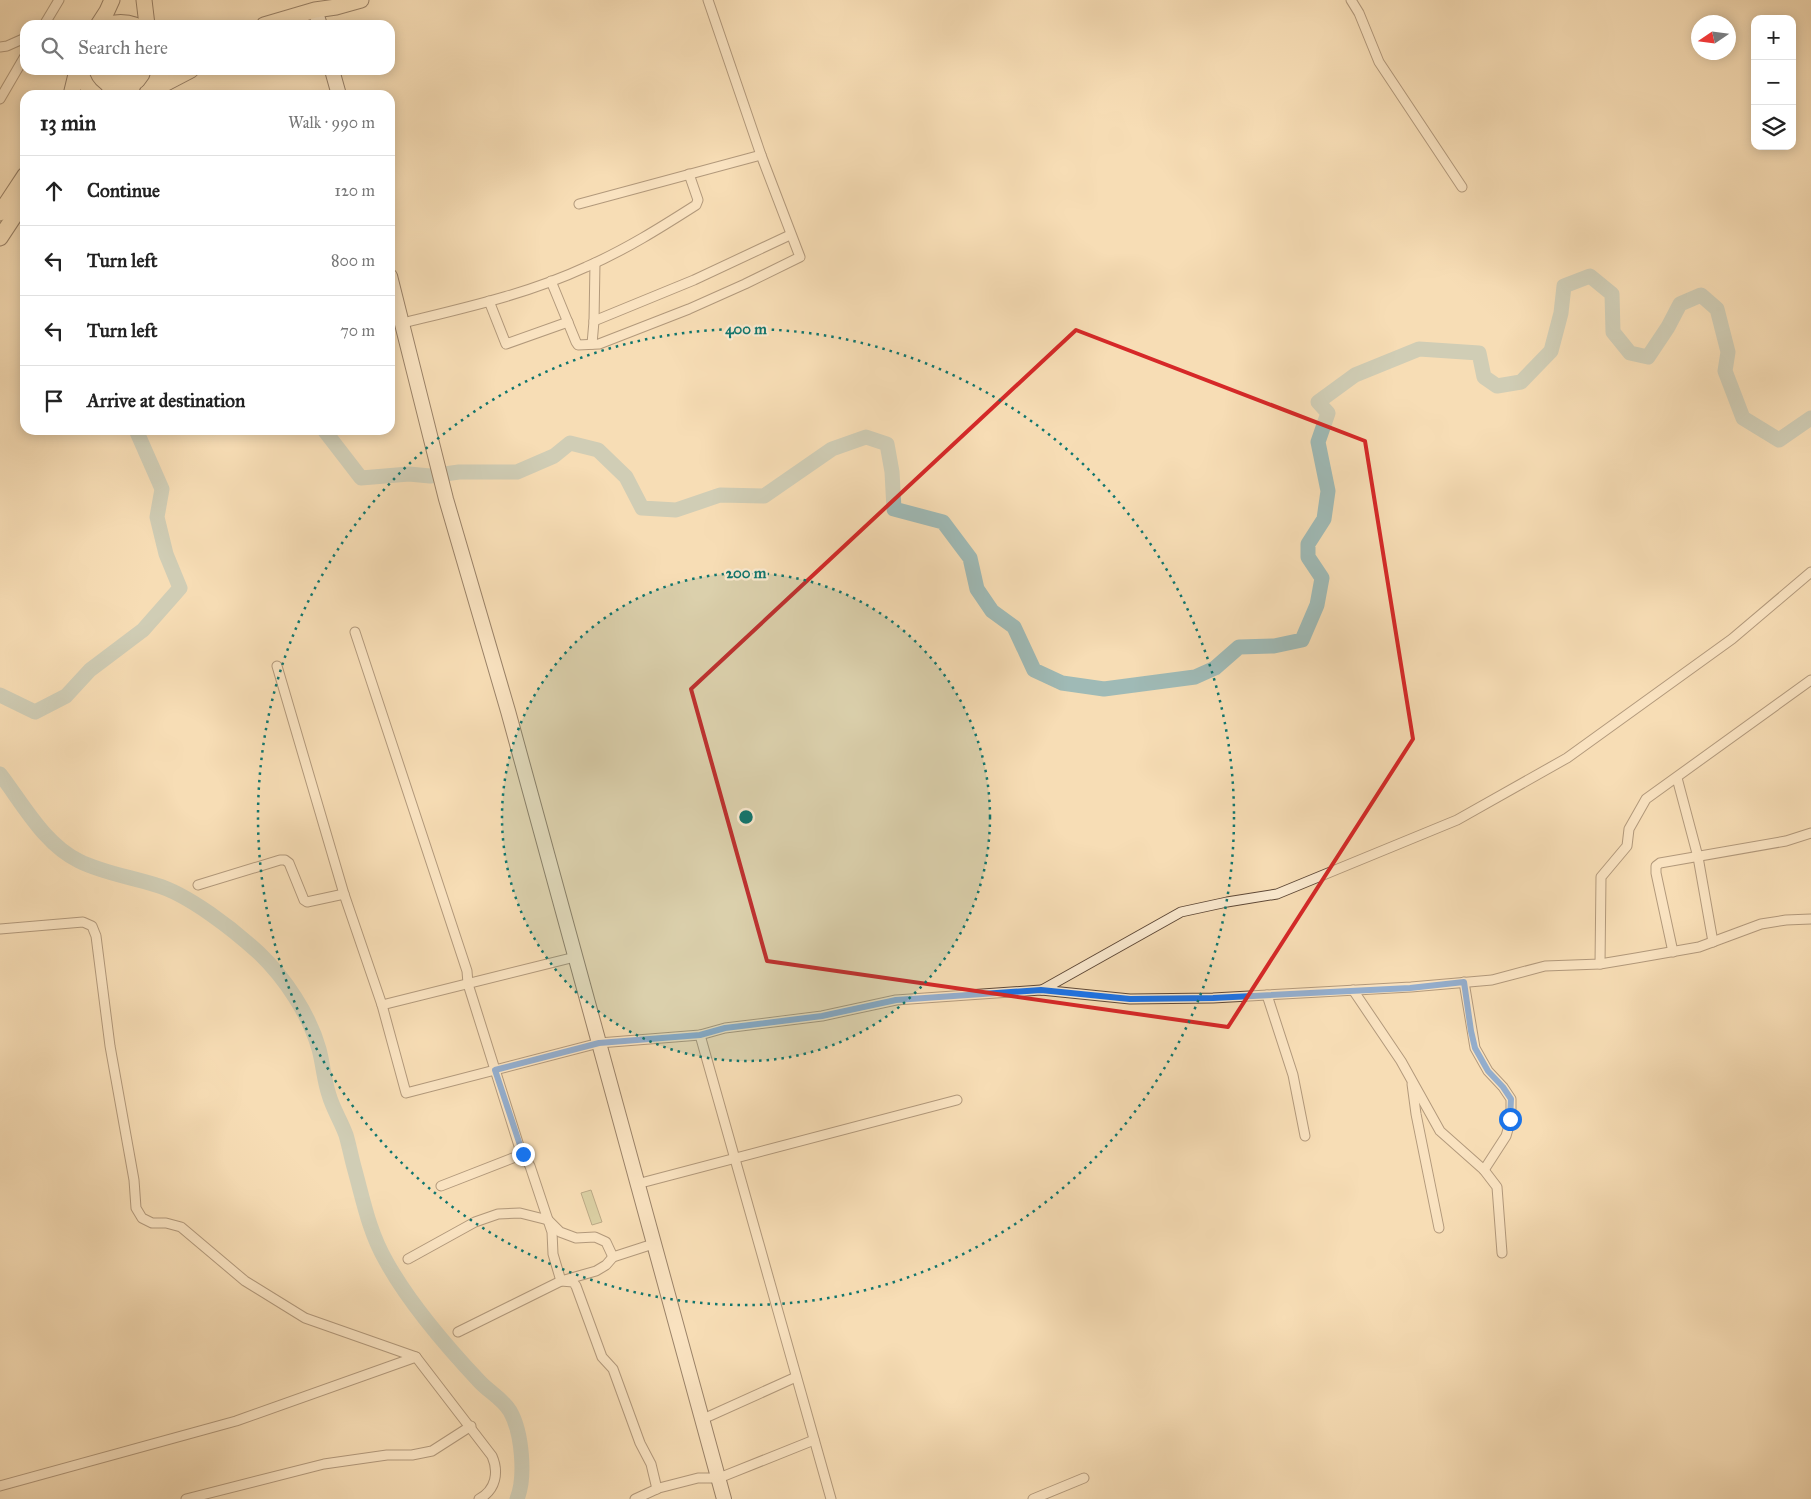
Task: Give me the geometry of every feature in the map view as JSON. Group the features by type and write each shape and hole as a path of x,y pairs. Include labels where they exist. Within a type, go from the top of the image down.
{"main road":[{"path":"101,20 112,0"},
{"path":"144,0 146,20"},
{"path":"297,20 317,17 336,7 361,0"},
{"path":"73,90 77,75"},
{"path":"81,75 90,90"},
{"path":"149,90 156,82 158,75"},
{"path":"153,90 181,75"},
{"path":"0,213 20,183"},
{"path":"0,238 20,208"}],"street":[{"path":"47,20 59,0"},
{"path":"551,281 578,344 599,344 689,309 800,257 760,155 708,0"},
{"path":"1351,0 1359,13 1379,62 1462,187"},
{"path":"0,47 20,40"},
{"path":"0,99 20,65"},
{"path":"333,75 338,90"},
{"path":"579,204 760,155"},
{"path":"403,323 489,301 551,281 595,263 638,242 696,205 698,200 688,174"},
{"path":"594,321 694,280 790,235"},
{"path":"592,344 595,263"},
{"path":"395,294 446,499 508,711 724,1499"},
{"path":"489,301 506,344 568,322"},
{"path":"1041,990 1180,912 1277,894 1457,820 1567,758 1732,639 1811,572"},
{"path":"355,632 467,970 468,984 495,1070 552,1232 553,1254 561,1281"},
{"path":"277,666 344,894 382,1005 406,1093 599,1043 700,1035 725,1028 822,1016 896,1000 1041,990 1130,999 1267,995 1492,980 1545,966 1600,964 1673,952 1699,947 1761,924 1811,919"},
{"path":"1600,964 1601,877 1627,846 1629,829 1646,799 1811,680"},
{"path":"1677,778 1698,857 1713,942"},
{"path":"1673,952 1656,866 1660,863 1786,841 1811,833"},
{"path":"198,885 285,860 289,863 304,900 307,902 344,894"},
{"path":"0,929 83,922 92,926 96,936 110,1046 134,1180 136,1208 142,1218 152,1223 166,1223 181,1227 245,1281 305,1318 416,1357 471,1426 497,1466 491,1488 486,1495 479,1499"},
{"path":"382,1005 575,957"},
{"path":"1464,982 1475,1048 1488,1071 1511,1099 1510,1119 1506,1136 1484,1170"},
{"path":"1353,990 1401,1061 1440,1131 1484,1170 1497,1187 1502,1252"},
{"path":"1267,995 1293,1075 1305,1136"},
{"path":"700,1035 832,1499"},
{"path":"1411,1079 1416,1114 1439,1228"},
{"path":"637,1184 957,1100"},
{"path":"442,1186 523,1154"},
{"path":"408,1259 475,1222 498,1214 520,1212 548,1220 560,1232 576,1238 595,1237 606,1242 613,1257"},
{"path":"458,1332 561,1281 606,1266 613,1257 650,1245"},
{"path":"561,1281 573,1282 576,1286 602,1357 613,1369 640,1442 651,1464 657,1489"},
{"path":"0,1486 236,1421 416,1357"},
{"path":"703,1419 796,1377"},
{"path":"187,1499 324,1464 432,1452 471,1426"},
{"path":"635,1499 657,1489 698,1478 719,1478 814,1440"},
{"path":"1033,1499 1084,1478"}],"highlighted area":[{"path":"1076,330 1365,441 1413,739 1228,1027 767,961 691,689"}],"green space":[{"path":"591,1190 602,1222 592,1225 581,1193"}],"waterway":[{"path":"328,435 361,478 409,474 430,476 459,472 517,472 554,456 570,443 598,450 626,477 642,508 676,510 720,495 764,496 832,449 866,437 887,444 892,472 894,509 943,522 970,558 977,589 992,611 1014,627 1034,670 1062,683 1104,689 1195,677 1215,668 1239,647 1274,646 1302,640 1317,605 1322,578 1308,557 1308,544 1324,519 1328,491 1318,442 1328,413 1318,402 1355,375 1419,349 1479,353 1484,377 1497,386 1521,382 1551,351 1561,313 1564,286 1590,276 1612,294 1613,332 1630,353 1648,357 1668,327 1680,304 1701,295 1717,309 1728,352 1725,371 1743,418 1779,440 1811,418"},
{"path":"0,695 35,712 66,696 90,670 143,630 180,588 166,554 157,517 162,489 138,435"},
{"path":"0,774 35,822 66,854 98,869 169,890 196,904 259,953 287,985 315,1036 329,1095 346,1135 367,1215 380,1250 405,1292 429,1324 479,1381 507,1406 510,1411 520,1442 522,1467 520,1490 517,1499"}],"route":[{"path":"523,1154 520,1150 495,1070 599,1043 700,1035 725,1028 822,1016 896,1000 1041,990 1130,999 1213,998 1410,988 1464,982 1475,1048 1488,1071 1511,1099 1510,1119"}]}
